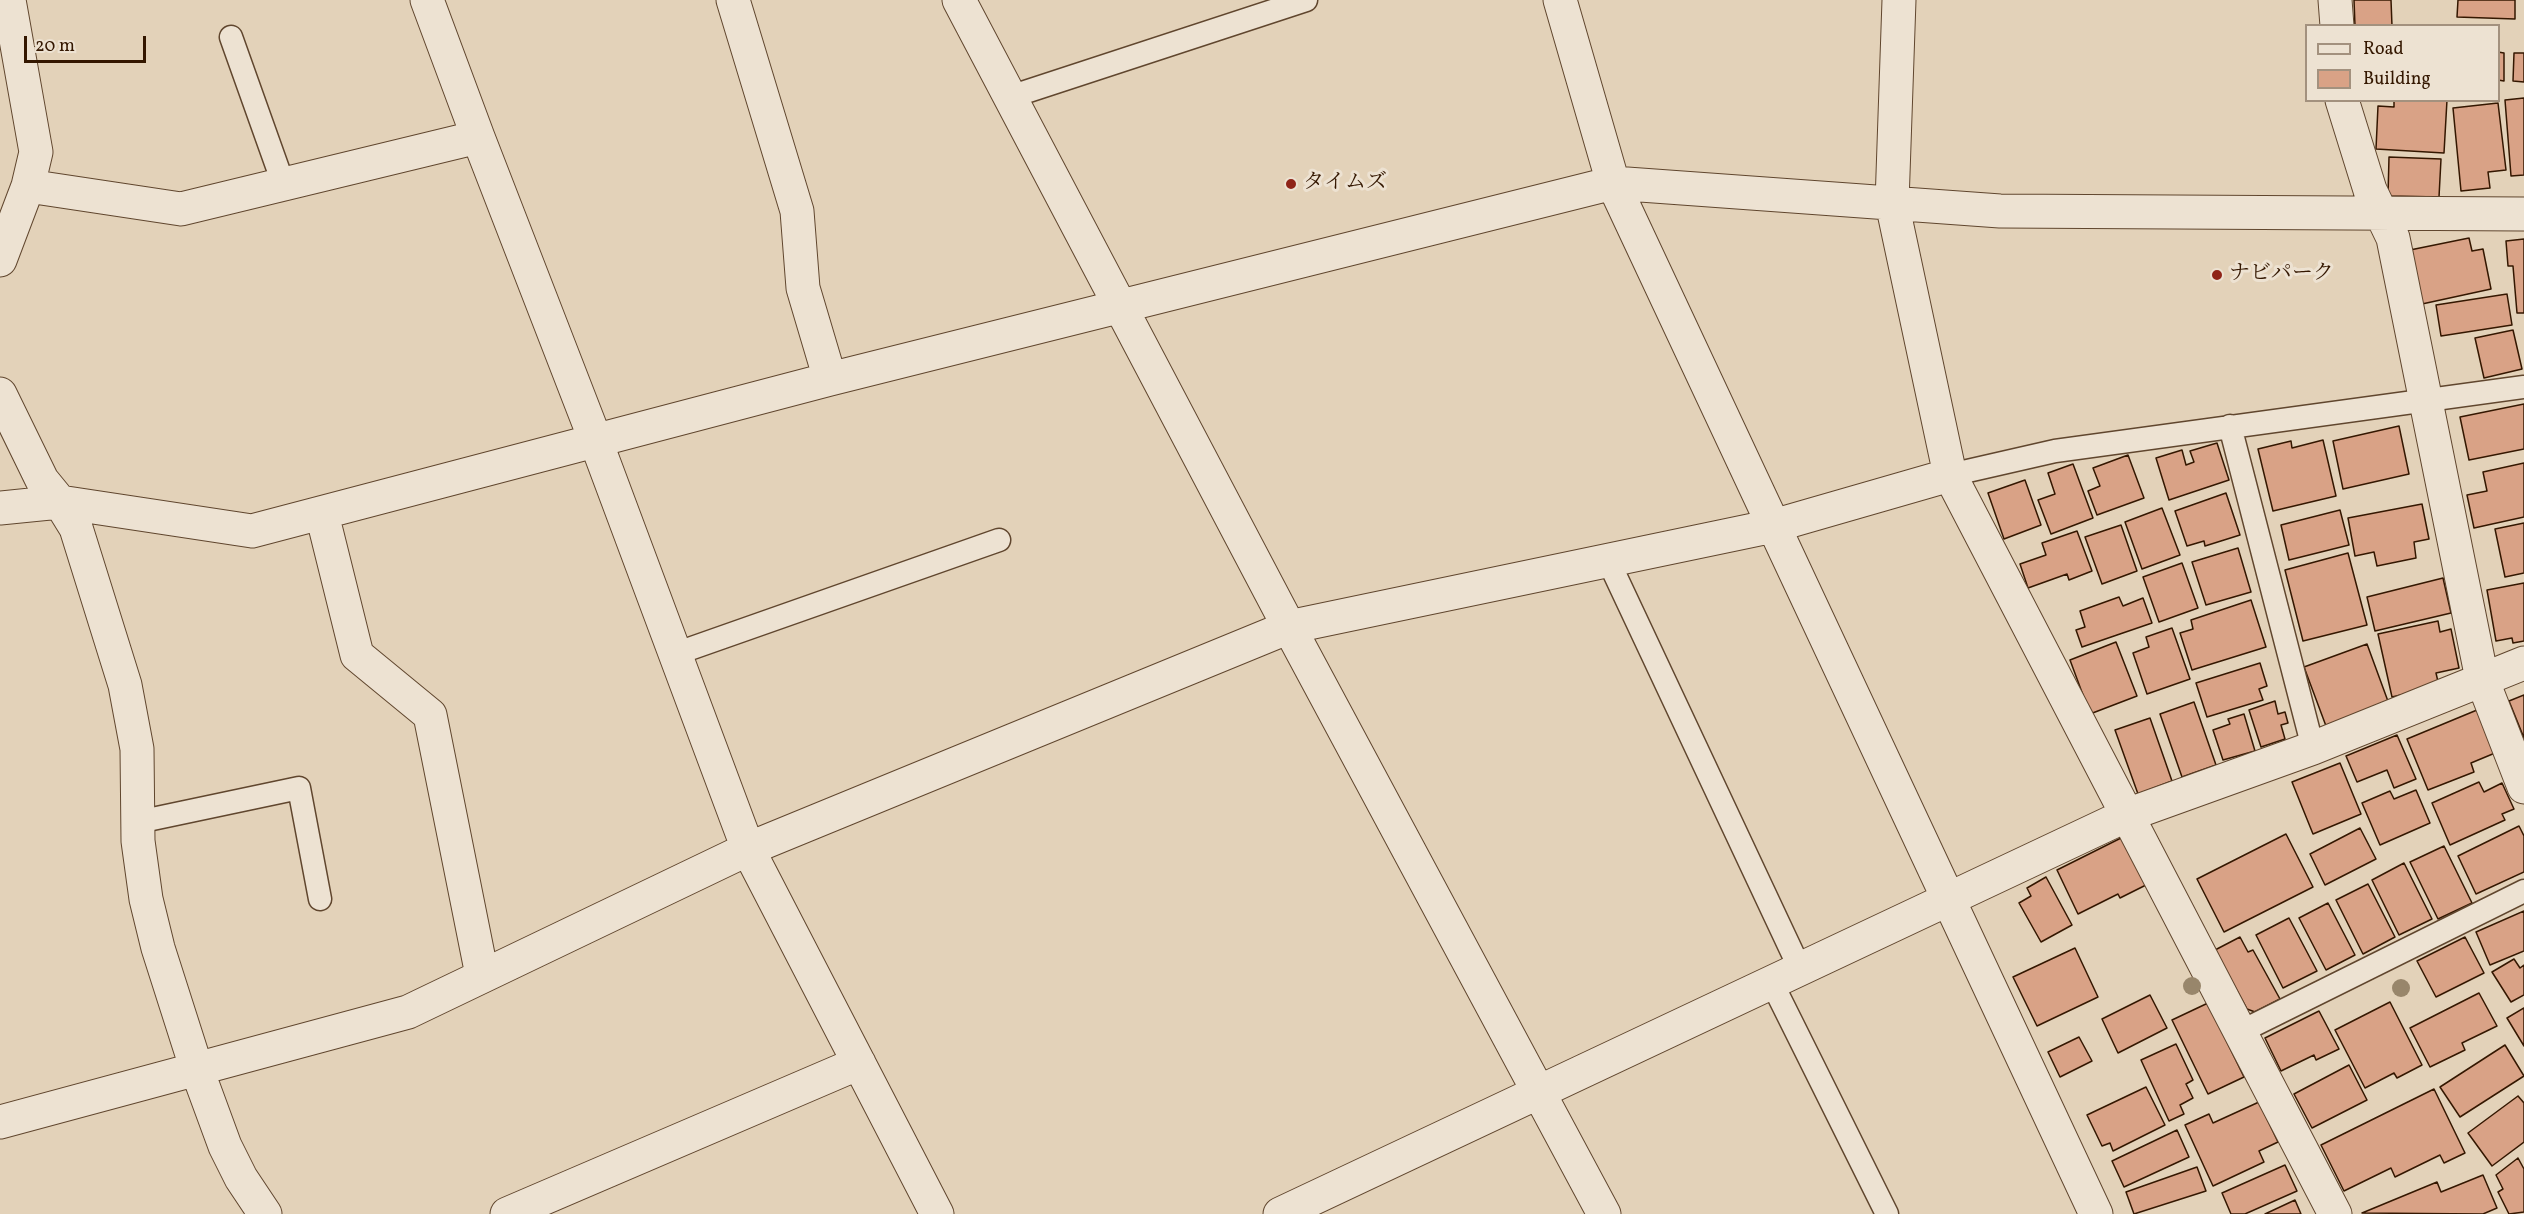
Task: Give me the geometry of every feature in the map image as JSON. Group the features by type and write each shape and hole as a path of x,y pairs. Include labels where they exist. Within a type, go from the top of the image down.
{"street":[{"path":"0,260 16,206 36,152 9,0"},
{"path":"428,0 748,849 938,1214"},
{"path":"733,0 797,211 803,288 830,379"},
{"path":"959,0 1290,627 1604,1214"},
{"path":"1560,0 1613,183 2096,1214"},
{"path":"1899,0 1892,203 1950,475 2335,1214"},
{"path":"2313,0 2335,0 2337,24"},
{"path":"2343,102 2370,190 2393,238 2482,679 2524,787"},
{"path":"16,206 181,209 478,137"},
{"path":"0,508 60,502 252,531 595,439 1613,183 2000,211 2524,214"},
{"path":"0,394 42,480 60,502 76,528 125,685 137,749 138,841 146,899 158,948 196,1067 225,1146 241,1178 265,1214"},
{"path":"0,1122 196,1067 408,1012 748,849 1290,627 1773,526 1950,475"},
{"path":"322,514 357,655 430,715 482,975"},
{"path":"1280,1214 2127,814 2313,748 2524,663"},
{"path":"507,1214 859,1063"}],"lane":[{"path":"1010,97 1306,0"},
{"path":"231,37 283,183"},
{"path":"1950,475 2055,451 2426,398 2524,387"},
{"path":"2230,426 2313,748"},
{"path":"675,654 999,540"},
{"path":"1608,560 1887,1214"},
{"path":"138,822 299,788 320,899"},
{"path":"2240,1032 2524,891"}],"building":[{"path":"2354,0 2391,0 2392,24 2355,24"},
{"path":"2458,0 2515,0 2515,19 2457,17"},
{"path":"2500,52 2504,53 2504,81 2500,80"},
{"path":"2514,53 2524,53 2524,82 2513,81"},
{"path":"2524,98 2524,175 2511,176 2505,100"},
{"path":"2394,102 2447,102 2444,153 2376,149 2378,106 2394,107"},
{"path":"2498,103 2506,170 2488,172 2490,188 2461,191 2453,108"},
{"path":"2389,157 2441,159 2439,197 2388,196"},
{"path":"2469,238 2472,251 2483,249 2491,289 2422,304 2410,250"},
{"path":"2524,239 2524,313 2517,313 2513,266 2508,266 2506,241"},
{"path":"2507,294 2512,325 2441,336 2436,305"},
{"path":"2513,330 2522,369 2484,378 2475,338"},
{"path":"2524,404 2524,449 2469,460 2460,417"},
{"path":"2399,426 2409,474 2343,489 2333,441"},
{"path":"2323,440 2336,496 2273,511 2258,449 2291,441 2292,448"},
{"path":"2217,443 2229,480 2169,500 2156,458 2182,450 2186,465 2194,462 2190,451"},
{"path":"2128,455 2144,498 2097,515 2088,491 2100,486 2093,468"},
{"path":"2524,463 2524,517 2474,528 2467,495 2487,491 2483,472"},
{"path":"2073,464 2093,518 2051,534 2038,500 2055,494 2048,473"},
{"path":"2025,480 2041,525 2004,539 1988,493"},
{"path":"2226,493 2240,535 2205,546 2204,541 2187,546 2175,511"},
{"path":"2422,504 2429,539 2414,542 2416,558 2377,566 2374,552 2355,556 2348,518"},
{"path":"2162,508 2180,555 2142,569 2125,522"},
{"path":"2340,510 2349,545 2289,560 2281,525"},
{"path":"2524,523 2524,573 2505,577 2495,529"},
{"path":"2121,525 2137,571 2102,584 2085,537"},
{"path":"2077,531 2092,571 2069,580 2067,574 2028,588 2020,564 2046,555 2042,543"},
{"path":"2238,548 2251,592 2206,605 2192,562"},
{"path":"2348,553 2367,625 2303,641 2285,570"},
{"path":"2182,563 2198,608 2159,622 2143,577"},
{"path":"2443,578 2451,613 2375,631 2367,597"},
{"path":"2524,583 2524,641 2513,643 2512,638 2496,641 2487,590"},
{"path":"2119,597 2123,606 2143,598 2152,623 2082,647 2076,630 2085,627 2080,611"},
{"path":"2251,600 2266,647 2192,670 2180,633 2193,629 2191,620"},
{"path":"2438,621 2440,632 2451,629 2459,668 2436,673 2439,686 2392,697 2378,634"},
{"path":"2172,628 2190,679 2147,694 2133,653 2149,647 2146,637"},
{"path":"2116,642 2137,696 2090,714 2070,660"},
{"path":"2367,644 2389,704 2326,726 2304,667"},
{"path":"2260,663 2267,686 2259,689 2263,700 2207,717 2196,683"},
{"path":"2524,695 2524,738 2509,701"},
{"path":"2275,701 2278,714 2285,712 2288,723 2281,725 2285,739 2261,747 2249,710"},
{"path":"2194,702 2216,765 2182,777 2160,714"},
{"path":"2477,710 2495,753 2471,763 2474,772 2428,790 2407,739"},
{"path":"2244,714 2255,751 2223,760 2213,730 2230,724 2228,719"},
{"path":"2150,718 2172,781 2138,794 2115,730"},
{"path":"2397,735 2416,779 2394,788 2387,770 2357,782 2346,756"},
{"path":"2340,763 2361,814 2313,834 2292,782"},
{"path":"2479,782 2484,792 2502,783 2514,809 2502,814 2505,820 2450,845 2432,803"},
{"path":"2416,790 2430,823 2380,845 2362,803 2390,791 2394,799"},
{"path":"2519,826 2524,836 2524,872 2476,894 2458,856"},
{"path":"2360,828 2376,859 2325,885 2310,854"},
{"path":"2286,834 2313,887 2224,932 2197,879"},
{"path":"2125,836 2148,884 2120,898 2118,894 2078,914 2057,870"},
{"path":"2444,846 2472,903 2438,919 2410,862"},
{"path":"2404,863 2432,919 2399,935 2372,880"},
{"path":"2046,877 2072,925 2041,942 2019,903 2031,896 2027,888"},
{"path":"2368,884 2395,937 2363,954 2336,900"},
{"path":"2328,903 2355,955 2326,970 2299,918"},
{"path":"2524,911 2524,951 2490,965 2476,932"},
{"path":"2289,918 2317,971 2283,988 2256,935"},
{"path":"2240,937 2248,952 2253,950 2280,999 2255,1012 2247,1009 2215,950"},
{"path":"2465,937 2484,973 2436,997 2417,961"},
{"path":"2075,948 2098,997 2037,1026 2013,977"},
{"path":"2514,959 2520,968 2524,965 2524,995 2511,1002 2492,972"},
{"path":"2479,993 2497,1026 2462,1043 2465,1050 2430,1067 2410,1028"},
{"path":"2150,995 2167,1028 2118,1053 2102,1019"},
{"path":"2390,1002 2422,1065 2397,1078 2394,1073 2365,1088 2335,1030"},
{"path":"2208,1003 2244,1077 2208,1094 2172,1020"},
{"path":"2524,1008 2524,1046 2507,1018"},
{"path":"2319,1011 2339,1049 2316,1060 2314,1055 2281,1071 2265,1038"},
{"path":"2079,1037 2092,1061 2060,1077 2048,1052"},
{"path":"2176,1044 2193,1080 2186,1084 2193,1098 2180,1105 2184,1114 2169,1121 2141,1060"},
{"path":"2505,1045 2524,1076 2460,1117 2440,1087"},
{"path":"2349,1065 2367,1100 2312,1128 2294,1094"},
{"path":"2146,1087 2165,1125 2113,1151 2110,1143 2102,1146 2087,1115"},
{"path":"2434,1089 2465,1153 2444,1163 2440,1155 2395,1177 2391,1168 2344,1191 2321,1145"},
{"path":"2518,1096 2524,1103 2524,1142 2492,1166 2468,1133"},
{"path":"2259,1102 2278,1142 2259,1151 2264,1162 2213,1186 2185,1125 2209,1114 2213,1123"},
{"path":"2177,1130 2189,1157 2124,1187 2112,1161"},
{"path":"2518,1158 2524,1169 2524,1212 2509,1214 2498,1192 2503,1189 2496,1175"},
{"path":"2285,1165 2297,1191 2245,1214 2231,1214 2222,1193"},
{"path":"2197,1167 2206,1191 2134,1214 2126,1192"},
{"path":"2483,1175 2497,1208 2483,1214 2362,1213 2437,1182 2441,1192"},
{"path":"2295,1200 2301,1214 2265,1214"}],"place":[{"name":"タイムズ","path":"1291,184"},
{"name":"ナビパーク","path":"2217,275"}]}
